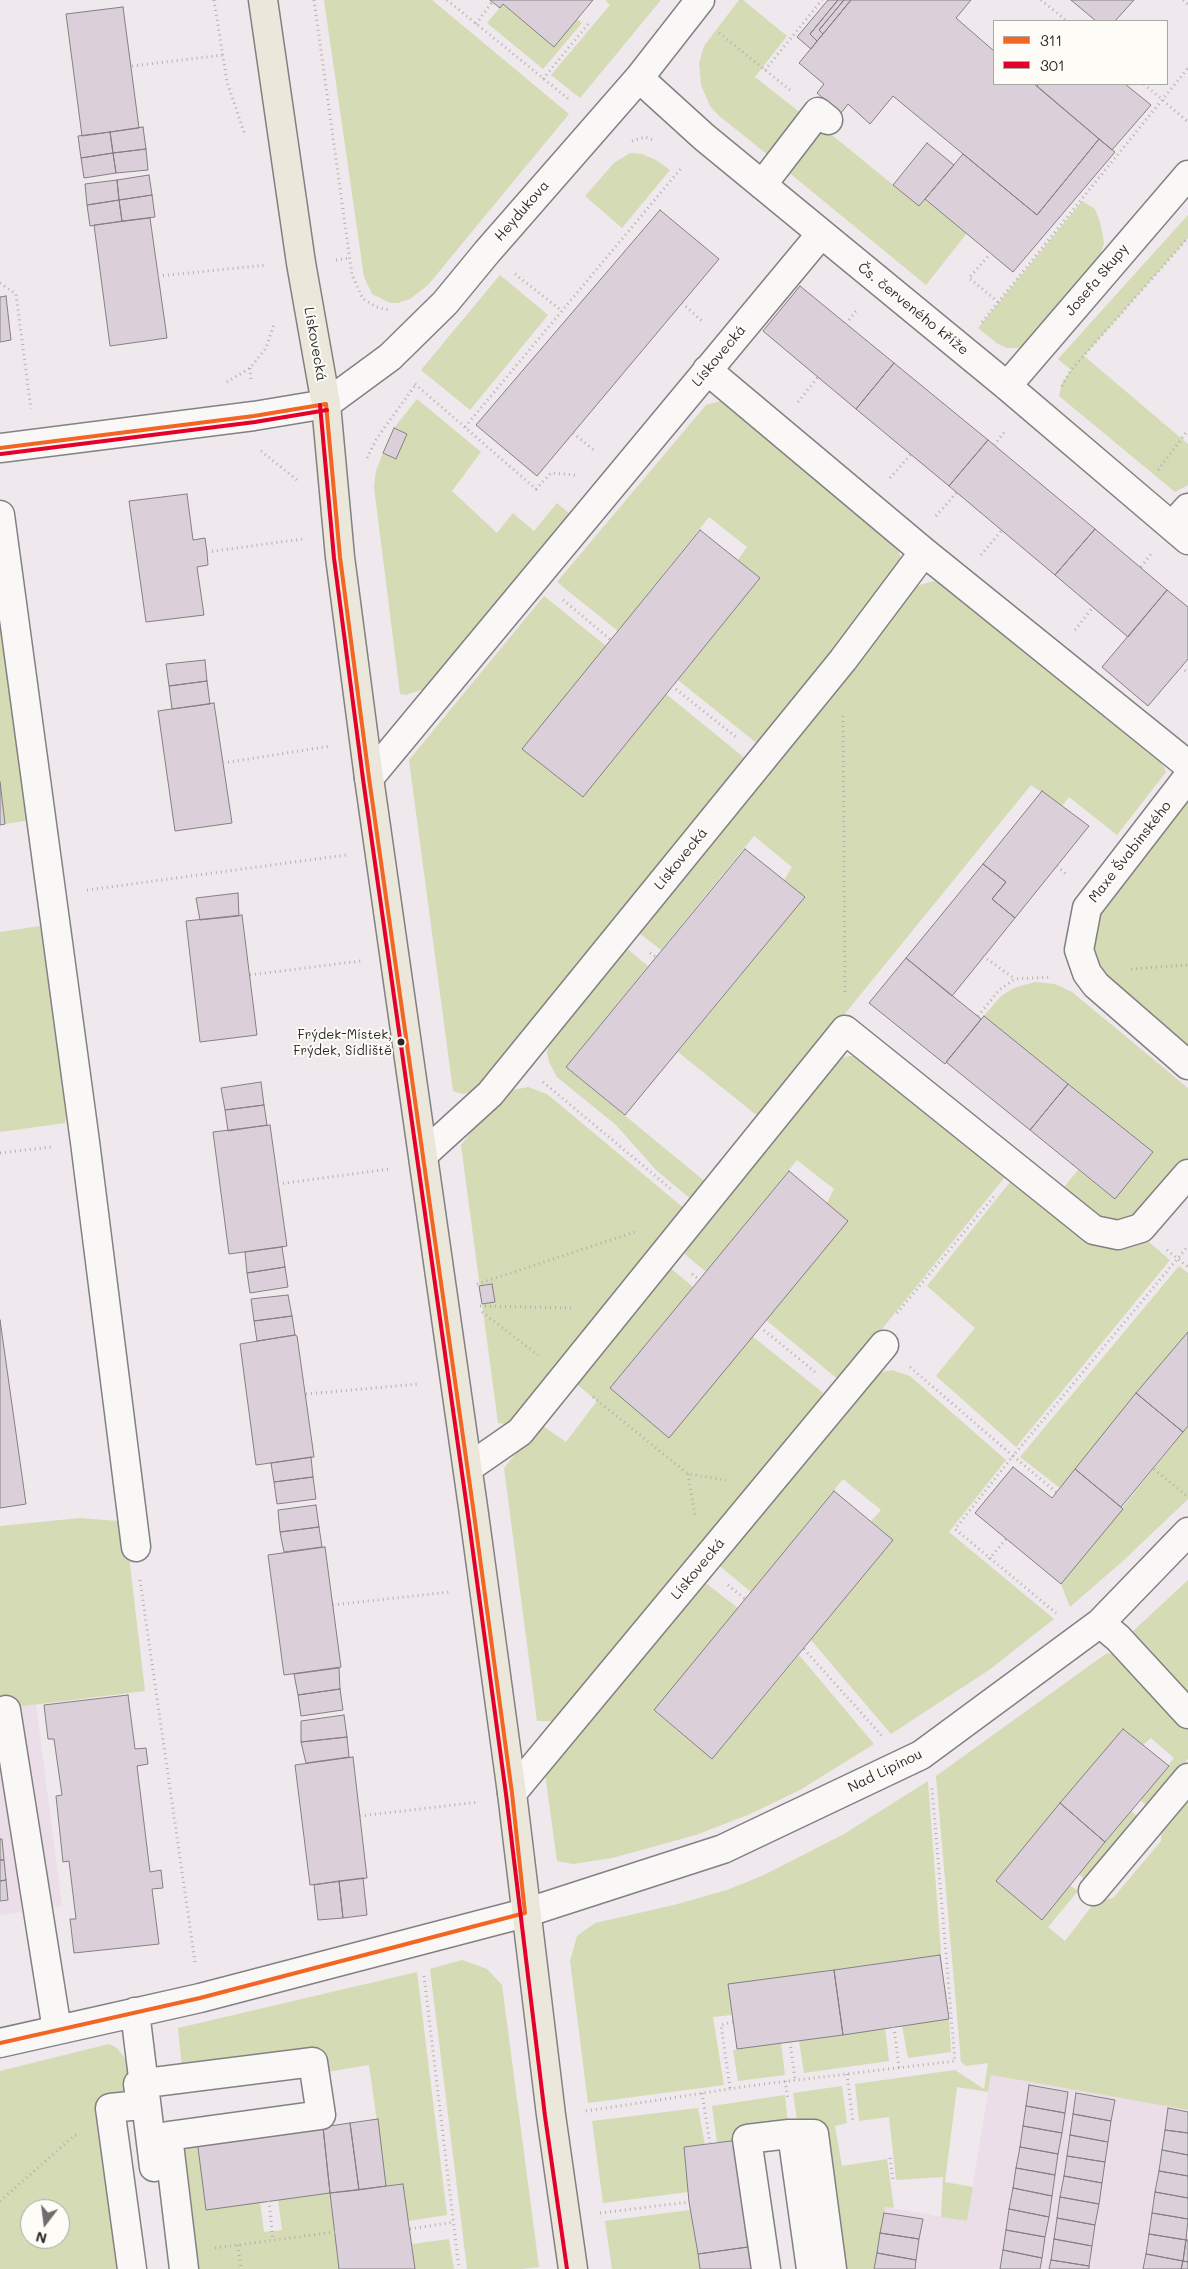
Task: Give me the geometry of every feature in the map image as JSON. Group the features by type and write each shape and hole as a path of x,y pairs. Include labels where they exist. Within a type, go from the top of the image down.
{"main road":[{"name":"Lískovecká","path":"263,0 301,263 326,404 340,557 369,778 468,1468 512,1793 551,2115 573,2269"}],"street":[{"name":"Heydukova","path":"326,404 390,357 445,303 486,252 639,78 700,0"},
{"name":"Čs. červeného kříže","path":"639,78 704,137 821,234 1007,386 1183,524"},
{"path":"762,185 823,116"},
{"name":"Josefa Skupy","path":"1007,386 1188,175"},
{"name":"Lískovecká","path":"369,778 821,234"},
{"path":"707,370 924,552 1188,765"},
{"path":"0,448 254,416 326,404"},
{"path":"0,515 85,1142 136,1546"},
{"name":"Lískovecká","path":"424,1154 490,1094 843,660 924,552"},
{"name":"Maxe Švabinského","path":"1188,777 1087,908 1079,950 1088,973 1096,985 1188,1065"},
{"path":"468,1468 520,1432 845,1030 1016,1170 1094,1230 1118,1235 1141,1228 1188,1174"},
{"name":"Lískovecká","path":"512,1793 884,1344"},
{"name":"Nad Lipinou","path":"0,2043 200,1998 526,1913 723,1849 921,1755 1100,1622 1188,1532"},
{"path":"1100,1622 1118,1638 1188,1714"},
{"path":"6,1710 57,2030"},
{"path":"1094,1891 1188,1778"},
{"path":"135,2012 144,2083 178,2263"},
{"path":"132,2269 110,2108 141,2105 138,2084 313,2062 321,2115 168,2136 178,2263"},
{"path":"766,2269 748,2139 789,2134 814,2134 832,2269"},
{"path":"793,2141 811,2269"}],"path":[{"path":"214,0 227,82 246,137"},
{"path":"314,0 352,275 363,299 377,307 394,311"},
{"path":"446,0 573,103"},
{"path":"764,70 822,0"},
{"path":"1041,0 1066,20"},
{"path":"1183,0 1188,4"},
{"path":"476,24 492,2"},
{"path":"543,79 589,23"},
{"path":"716,30 823,116"},
{"path":"132,66 223,55"},
{"path":"978,328 1188,68"},
{"path":"1145,85 1188,122"},
{"path":"465,427 692,155 704,137"},
{"path":"626,143 645,138 661,142"},
{"path":"1061,389 1062,383 1071,370 1188,238"},
{"path":"486,252 562,311"},
{"path":"991,253 969,278 998,302"},
{"path":"268,256 270,274"},
{"path":"301,263 350,258"},
{"path":"158,276 269,265"},
{"path":"0,283 16,294 31,410"},
{"path":"222,384 234,379 250,368 266,348 275,322"},
{"path":"250,368 256,448 270,457 304,486"},
{"path":"366,460 377,438 421,377"},
{"path":"416,384 536,489"},
{"path":"24,411 41,408"},
{"path":"1154,474 1188,430"},
{"path":"207,552 306,538"},
{"path":"535,577 611,640"},
{"path":"843,660 845,1030"},
{"path":"1181,667 1188,673"},
{"path":"672,686 763,758"},
{"path":"223,763 334,746"},
{"path":"51,894 346,855"},
{"path":"984,956 1015,979"},
{"path":"250,975 371,960"},
{"path":"978,1016 999,990 1015,979 1036,976 1056,978"},
{"path":"517,1060 698,1212"},
{"path":"0,1153 85,1142"},
{"path":"278,1184 397,1168"},
{"path":"894,1317 1016,1170"},
{"path":"472,1285 641,1230"},
{"path":"1100,1622 1066,1622 955,1530 1013,1456 1188,1246"},
{"path":"760,1327 842,1395"},
{"path":"884,1344 1056,1492"},
{"path":"306,1394 425,1383"},
{"path":"1154,1469 1188,1497"},
{"path":"990,1559 1006,1539"},
{"path":"136,1546 200,1998"},
{"path":"333,1605 454,1592"},
{"path":"804,1648 888,1742"},
{"path":"551,2115 730,2088 955,2061 930,1772 921,1755"},
{"path":"360,1816 483,1801"},
{"path":"424,1972 459,2269"},
{"path":"730,2088 721,2025 733,2022"},
{"path":"894,2027 899,2068"},
{"path":"790,2042 795,2080"},
{"path":"847,2074 853,2122"},
{"path":"702,2093 710,2144"},
{"path":"0,2201 75,2135 112,2125"},
{"path":"890,2158 893,2180"},
{"path":"268,2201 273,2240"},
{"path":"598,2222 597,2213 689,2202"},
{"path":"410,2229 454,2222"},
{"path":"178,2263 238,2245 335,2232"},
{"path":"238,2245 241,2269"}],"shaded area":[{"path":"36,1704 62,1906 0,1915 0,1709"},
{"path":"991,2075 1188,2110 1188,2269 875,2269 885,2207 967,2221"}],"green space":[{"path":"324,0 432,0 569,114 428,285 410,299 398,303 390,303 372,294 364,277"},
{"path":"605,0 661,0 580,98 551,75 610,5"},
{"path":"739,0 743,0 787,36 755,77 802,114 768,155 718,115 710,106 701,85 699,63 704,46"},
{"path":"503,4 554,46 577,19 582,23 543,69 487,23"},
{"path":"822,127 919,206 925,199 967,233 926,285 787,171"},
{"path":"630,153 642,154 656,160 670,170 622,228 585,196 614,163"},
{"path":"1082,201 1095,209 1100,222 1104,243 1099,258 1034,342 1020,348 1007,348 998,344 978,328"},
{"path":"1188,215 1188,238 1084,356 1188,444 1188,485 1175,492 1059,396 1062,383 1071,370 1058,359"},
{"path":"500,275 548,315 470,410 421,370"},
{"path":"417,399 481,452 452,491 497,533 513,513 534,531 557,503 571,515 424,689 406,695 400,694 374,487 376,471 383,453 396,459 407,434 394,428"},
{"path":"721,401 730,403 895,543 901,558 898,574 759,745 678,680 760,578 738,560 747,547 709,517 618,631 557,582 706,405"},
{"path":"934,581 945,584 1158,755 1166,772 1117,835 1069,797 1062,806 1031,785 760,1118 678,1052 805,897 784,880 792,867 754,836 661,950 634,929 909,592 916,586"},
{"path":"544,596 606,646 523,750 583,797 666,694 747,760 476,1090 463,1094 453,1091 409,760"},
{"path":"0,626 4,626 31,820 5,824 0,782"},
{"path":"1188,795 1188,1050 1107,985 1092,952 1096,916"},
{"path":"40,926 67,1108 65,1123 0,1132 0,932"},
{"path":"621,944 648,966 566,1067 708,1184 693,1201 656,1170 616,1125 557,1077 549,1062 547,1052 551,1032"},
{"path":"1035,982 1055,984 1072,992 1188,1088 1188,1163 1130,1223 1098,1221 1061,1191 1078,1170 1115,1199 1068,1084 984,1016 1001,996 1014,988"},
{"path":"856,1055 1008,1173 840,1381 766,1320 834,1189 797,1160 706,1272 680,1250 839,1058"},
{"path":"528,1087 547,1094 686,1210 516,1420 508,1424 498,1423 461,1145 500,1095"},
{"path":"1014,1177 1090,1237 1143,1237 1170,1260 1016,1447 936,1376 975,1328 927,1286"},
{"path":"668,1266 693,1287 610,1388 669,1437 752,1336 827,1396 555,1721 537,1721 504,1468 540,1424 566,1442 597,1401 574,1382"},
{"path":"1179,1266 1188,1273 1188,1332 1060,1488 1020,1457"},
{"path":"892,1370 910,1376 1006,1460 949,1532 1054,1619 989,1670 891,1734 811,1640 893,1540 871,1521 881,1510 843,1479 751,1592 716,1563 872,1374"},
{"path":"1188,1426 1188,1499 1124,1560 1070,1607 1061,1584"},
{"path":"80,1518 118,1521 128,1548 145,1691 0,1709 0,1526"},
{"path":"1188,1580 1188,1699 1132,1637 1132,1632"},
{"path":"703,1581 738,1608 654,1711 712,1759 799,1655 874,1744 800,1790 750,1814 696,1835 612,1858 573,1864 557,1861 545,1773"},
{"path":"1107,1653 1117,1655 1188,1726 1188,1759 1148,1807 1140,1800 1174,1758 1151,1738 1143,1745 1123,1729 996,1881 1042,1920 1070,1885 1078,1891 1048,1927 1065,1941 1095,1902 1113,1898 1161,1841 1162,1820 1188,1790 1188,2110 991,2075 988,2092 957,2087 945,2182 973,2187 967,2221 941,2217 943,2177 896,2180 889,2117 859,2121 855,2084 955,2070 984,2089 988,2063 966,2066 961,2062 936,1776"},
{"path":"928,1781 940,1955 729,1984 732,2015 713,2017 724,2085 588,2103 570,1961 577,1936 595,1923 674,1905 727,1890 764,1875 844,1834"},
{"path":"1131,1811 1139,1818 1086,1881 1079,1874"},
{"path":"462,1960 487,1969 502,1985 539,2267 467,2269 430,1969"},
{"path":"417,1972 447,2215 408,2221 403,2184 386,2186 369,2065 315,2074 183,2078 178,2028"},
{"path":"949,2019 951,2052 908,2058 902,2026"},
{"path":"885,2028 889,2061 804,2073 799,2041"},
{"path":"781,2043 785,2075 738,2081 733,2050"},
{"path":"109,2044 117,2048 135,2071 138,2084 111,2108 132,2269 0,2269 0,2071"},
{"path":"842,2086 847,2123 835,2126 842,2166 887,2159 894,2208 885,2207 875,2269 832,2269 799,2134 793,2093"},
{"path":"785,2095 789,2134 717,2143 712,2106"},
{"path":"698,2108 705,2145 684,2147 688,2192 603,2203 592,2121"},
{"path":"196,2132 260,2202 264,2232 282,2230 278,2200 330,2193 339,2269 184,2269 168,2136"},
{"path":"690,2210 700,2269 612,2269 605,2221"},
{"path":"449,2239 454,2269 415,2269 412,2244"}],"building":[{"path":"490,0 593,0 554,47 503,4 500,8"},
{"path":"828,0 838,0 810,34 817,41 811,49 797,37"},
{"path":"838,0 844,0 819,30 823,34 817,41 810,34"},
{"path":"844,0 851,0 823,34 819,30"},
{"path":"851,0 971,0 956,18 993,50 993,85 1035,85 1099,139 1037,215 893,96 870,124 848,104 841,113 817,93 824,84 799,63"},
{"path":"1071,0 1134,0 1116,20 1095,20"},
{"path":"123,7 139,128 82,136 66,14"},
{"path":"1126,85 1151,105 1112,150 1037,86"},
{"path":"143,127 146,149 113,153 110,132"},
{"path":"110,132 113,153 81,158 78,136"},
{"path":"1099,139 1115,152 1013,272 925,199 963,154 1037,215"},
{"path":"927,143 954,165 919,206 893,185"},
{"path":"146,149 148,170 116,173 113,153"},
{"path":"113,153 116,173 84,178 81,158"},
{"path":"149,175 152,195 119,200 117,180"},
{"path":"117,180 119,200 87,205 85,184"},
{"path":"152,195 155,217 122,221 119,200"},
{"path":"119,200 122,221 90,226 87,205"},
{"path":"660,210 719,259 537,476 476,425"},
{"path":"150,218 167,338 110,346 94,225"},
{"path":"800,286 894,363 856,409 763,331"},
{"path":"6,296 11,340 0,342 0,297"},
{"path":"894,363 988,440 949,486 856,409"},
{"path":"394,428 407,434 396,459 383,453"},
{"path":"988,440 1095,529 1055,575 949,486"},
{"path":"187,494 193,540 205,538 207,552 208,565 197,567 204,615 146,622 129,501"},
{"path":"1095,529 1167,590 1128,637 1055,575"},
{"path":"700,530 760,578 583,797 522,749"},
{"path":"1167,590 1188,607 1188,659 1148,706 1102,667"},
{"path":"205,660 207,681 169,686 166,664"},
{"path":"207,681 210,704 172,709 169,686"},
{"path":"214,703 232,823 175,831 158,711"},
{"path":"0,782 5,824 0,825"},
{"path":"1042,791 1089,826 1015,918 992,899 1006,882 983,864"},
{"path":"745,849 805,897 625,1115 566,1067"},
{"path":"983,864 1006,882 992,899 1015,918 952,996 906,958"},
{"path":"238,893 239,916 200,920 196,898"},
{"path":"242,915 257,1035 200,1042 186,921"},
{"path":"906,958 981,1019 945,1064 869,1003"},
{"path":"984,1016 1068,1084 1030,1130 946,1062"},
{"path":"261,1082 264,1105 225,1110 221,1088"},
{"path":"1068,1084 1153,1152 1115,1199 1030,1130"},
{"path":"264,1105 267,1125 228,1131 225,1110"},
{"path":"270,1125 287,1246 229,1254 213,1132"},
{"path":"789,1171 848,1221 669,1438 610,1388"},
{"path":"282,1247 285,1267 247,1273 245,1252"},
{"path":"285,1267 288,1287 250,1293 247,1273"},
{"path":"492,1284 495,1302 482,1304 479,1286"},
{"path":"288,1295 292,1316 254,1321 251,1299"},
{"path":"292,1316 295,1335 257,1341 254,1321"},
{"path":"0,1320 26,1504 0,1508"},
{"path":"1188,1332 1188,1426 1183,1432 1136,1393"},
{"path":"297,1336 314,1457 256,1465 240,1344"},
{"path":"1136,1393 1183,1432 1121,1507 1075,1469"},
{"path":"311,1457 313,1477 274,1482 271,1463"},
{"path":"1013,1467 1052,1498 1075,1469 1123,1509 1061,1584 975,1513"},
{"path":"313,1477 316,1499 277,1504 274,1482"},
{"path":"834,1491 893,1540 712,1759 654,1710"},
{"path":"316,1505 319,1527 280,1532 278,1510"},
{"path":"319,1527 322,1547 284,1552 280,1532"},
{"path":"325,1547 341,1667 284,1675 268,1555"},
{"path":"339,1668 340,1689 298,1695 294,1674"},
{"path":"340,1689 343,1710 301,1716 298,1695"},
{"path":"128,1695 135,1749 146,1748 148,1764 137,1766 150,1872 161,1870 163,1888 152,1889 159,1944 74,1953 70,1919 76,1919 69,1861 63,1862 56,1796 62,1795 54,1739 48,1739 44,1705"},
{"path":"344,1715 347,1737 301,1742 301,1721"},
{"path":"1123,1729 1169,1766 1105,1842 1060,1803"},
{"path":"347,1737 349,1757 306,1763 301,1742"},
{"path":"353,1757 367,1878 310,1885 295,1765"},
{"path":"1060,1803 1105,1842 1042,1920 996,1881"},
{"path":"0,1839 2,1839 4,1860 0,1860"},
{"path":"0,1860 4,1860 6,1880 0,1881"},
{"path":"363,1878 367,1915 343,1918 339,1881"},
{"path":"6,1880 8,1900 0,1901 0,1881"},
{"path":"339,1881 343,1918 318,1920 314,1885"},
{"path":"940,1955 949,2019 843,2035 834,1970"},
{"path":"834,1970 843,2035 737,2049 728,1984"},
{"path":"1029,2085 1068,2092 1065,2113 1026,2106"},
{"path":"1076,2093 1115,2100 1111,2121 1073,2114"},
{"path":"1026,2106 1065,2113 1062,2133 1023,2126"},
{"path":"1168,2108 1188,2112 1188,2133 1165,2130"},
{"path":"1073,2114 1111,2121 1108,2142 1070,2135"},
{"path":"378,2119 386,2186 359,2190 350,2123"},
{"path":"350,2123 359,2190 330,2193 323,2127"},
{"path":"1023,2126 1062,2133 1058,2154 1020,2147"},
{"path":"323,2127 330,2193 206,2210 196,2132"},
{"path":"1165,2130 1188,2133 1188,2155 1162,2150"},
{"path":"1070,2135 1108,2142 1105,2162 1067,2156"},
{"path":"747,2139 762,2245 698,2254 689,2202 684,2147"},
{"path":"1020,2147 1058,2154 1055,2175 1016,2168"},
{"path":"1162,2150 1188,2155 1188,2176 1159,2171"},
{"path":"1067,2156 1105,2162 1102,2183 1064,2176"},
{"path":"1016,2168 1055,2175 1052,2196 1013,2188"},
{"path":"1159,2171 1188,2176 1188,2198 1155,2192"},
{"path":"1064,2176 1102,2183 1099,2204 1060,2197"},
{"path":"403,2184 415,2269 339,2269 330,2193"},
{"path":"1013,2188 1052,2196 1049,2217 1009,2209"},
{"path":"1155,2192 1188,2198 1188,2219 1152,2213"},
{"path":"1060,2197 1099,2204 1095,2225 1057,2218"},
{"path":"1009,2209 1049,2217 1045,2237 1006,2230"},
{"path":"884,2213 923,2219 919,2239 880,2233"},
{"path":"1152,2213 1188,2219 1186,2240 1149,2234"},
{"path":"1057,2218 1095,2225 1092,2246 1054,2239"},
{"path":"1006,2230 1045,2237 1042,2258 1003,2250"},
{"path":"880,2233 919,2239 916,2260 877,2253"},
{"path":"1149,2234 1186,2240 1183,2261 1146,2254"},
{"path":"1054,2239 1092,2246 1089,2266 1051,2260"},
{"path":"1186,2240 1188,2240 1188,2262 1183,2261"},
{"path":"762,2245 766,2269 700,2269 698,2254"},
{"path":"1003,2250 1042,2258 1040,2269 1000,2269"},
{"path":"877,2253 916,2260 915,2269 874,2269"},
{"path":"1146,2254 1183,2261 1181,2269 1143,2269"},
{"path":"1051,2260 1089,2266 1089,2269 1049,2269"},
{"path":"1183,2261 1188,2262 1188,2269 1181,2269"}],"transit line":[{"name":"311","path":"326,404 340,557 369,778 473,1507 512,1793 525,1913"},
{"name":"311","path":"0,448 254,416 326,404"},
{"name":"301","path":"320,405 334,558 363,779 467,1508 506,1794 545,2116 567,2269"},
{"name":"301","path":"1,454 255,422 327,410"},
{"name":"311","path":"0,2043 200,1998 525,1913"}],"place":[{"name":"Frýdek-Místek, Frýdek, Sídliště","path":"401,1042"}]}
